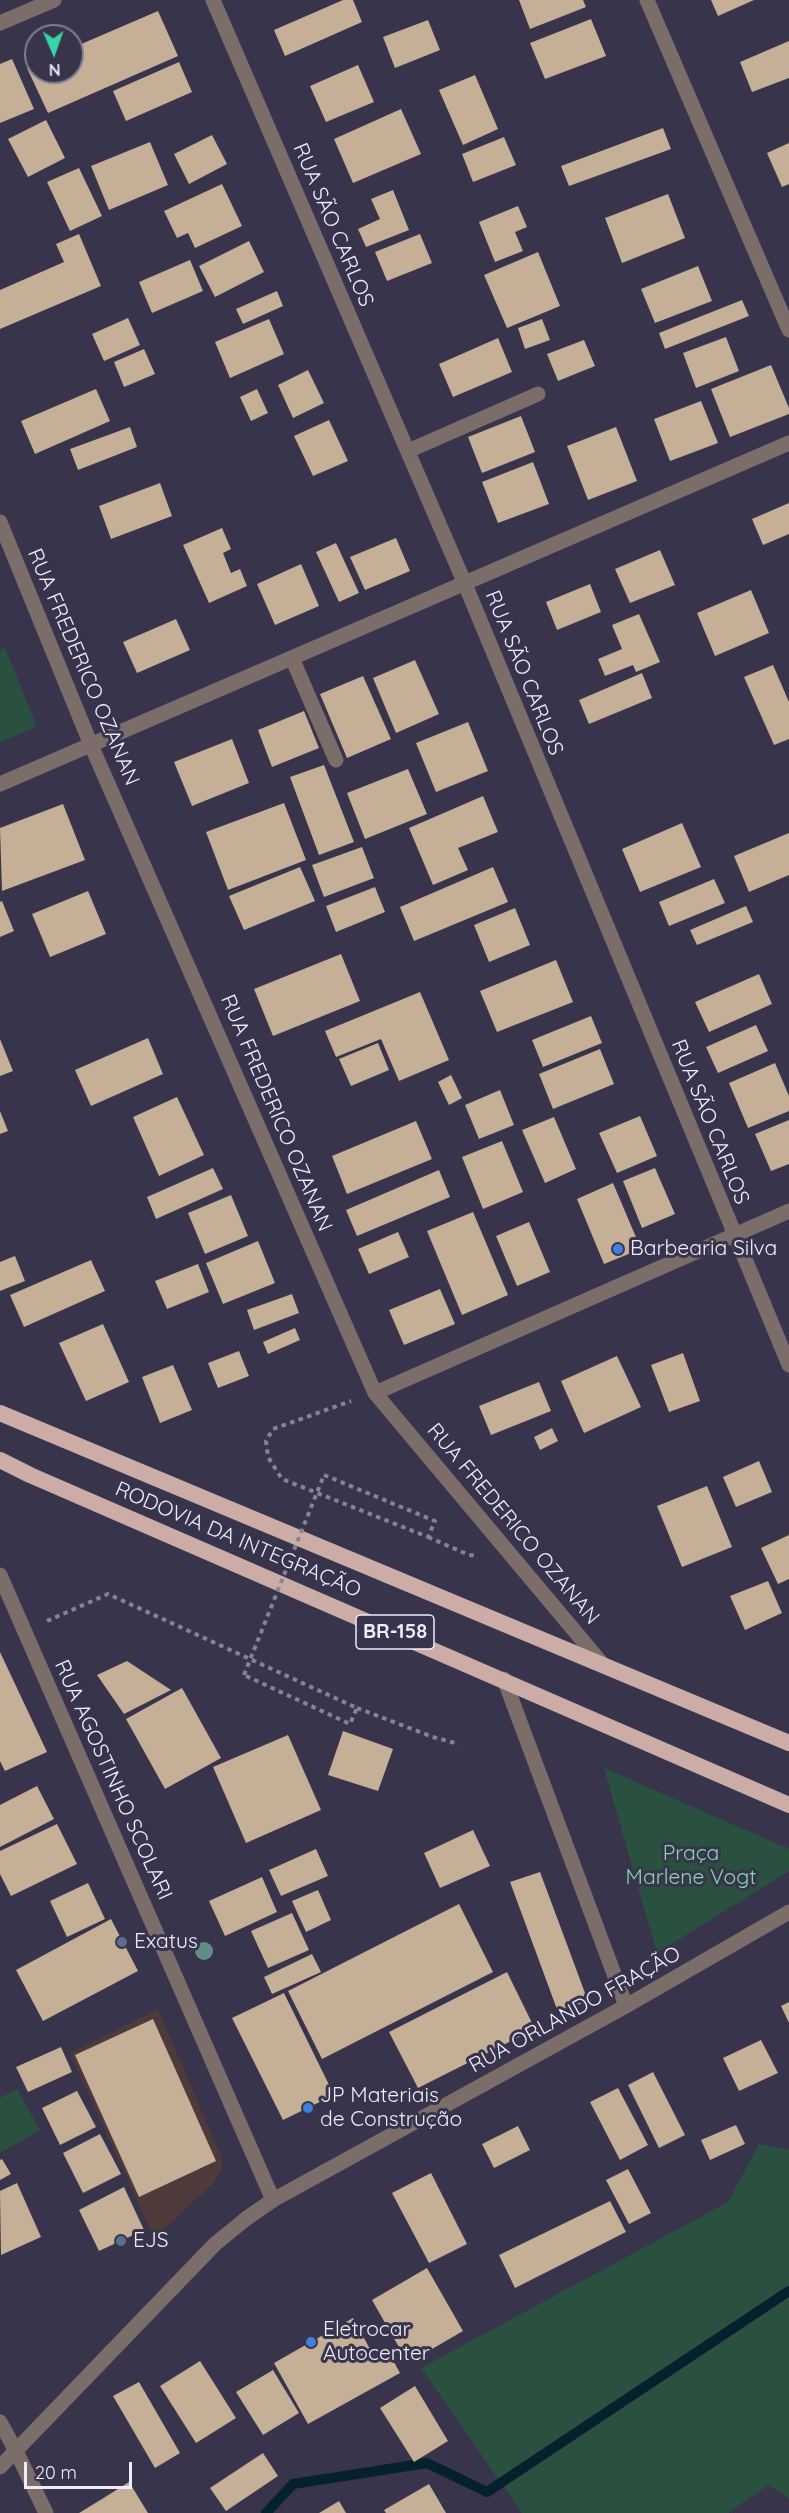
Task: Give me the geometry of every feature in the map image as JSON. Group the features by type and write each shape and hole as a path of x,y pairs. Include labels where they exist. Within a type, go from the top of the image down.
{"highway":[{"name":"RODOVIA DA INTEGRAÇÃO","path":"0,1413 789,1743"},
{"name":"RODOVIA DA INTEGRAÇÃO","path":"0,1460 789,1805"}],"street":[{"path":"0,23 54,0"},
{"name":"RUA SÃO CARLOS","path":"213,0 465,584 789,1365"},
{"path":"647,0 789,330"},
{"path":"408,451 538,394"},
{"path":"0,784 789,443"},
{"name":"RUA FREDERICO OZANAN","path":"0,522 92,745 375,1393 603,1666"},
{"path":"292,658 336,760"},
{"path":"375,1393 789,1211"},
{"name":"RUA AGOSTINHO SCOLARI","path":"0,1575 273,2200"},
{"path":"504,1679 626,2006"},
{"name":"RUA ORLANDO FRAÇÃO","path":"0,2467 215,2244 247,2218 273,2200 626,2006 789,1912"},
{"path":"0,2422 46,2513"}],"path":[{"path":"375,1393 273,1429 266,1441 268,1457 282,1479 468,1555"},
{"path":"357,1708 350,1725 244,1675 324,1475 435,1521 428,1537"},
{"path":"25,1632 108,1594 357,1708 433,1737 459,1744"}],"shaded area":[{"path":"158,2009 222,2158 222,2171 212,2185 154,2238 70,2053"}],"green space":[{"path":"5,648 37,727 0,742 0,650"},
{"name":"Praça Marlene Vogt","path":"604,1768 789,1849 789,1871 657,1953"},
{"path":"17,2089 40,2130 0,2153 0,2098"},
{"path":"759,2144 789,2150 789,2498 768,2485 728,2513 522,2513 421,2368 728,2202"}],"building":[{"path":"343,0 353,0 362,22 285,56 274,30"},
{"path":"519,0 583,0 586,7 530,29"},
{"path":"711,0 754,0 718,16"},
{"path":"158,11 178,56 48,113 34,84 84,84 84,43"},
{"path":"591,19 606,56 545,79 530,43"},
{"path":"428,20 440,50 395,68 383,37"},
{"path":"789,41 789,78 752,92 740,62"},
{"path":"12,59 34,109 0,123 0,64"},
{"path":"179,62 192,92 126,121 113,91"},
{"path":"358,65 374,102 326,122 310,86"},
{"path":"475,75 498,129 463,145 439,90"},
{"path":"401,109 421,154 353,183 334,139"},
{"path":"46,120 65,158 28,177 8,139"},
{"path":"663,128 671,149 569,186 561,166"},
{"path":"212,135 227,164 189,184 174,154"},
{"path":"504,137 516,165 473,182 462,154"},
{"path":"150,142 168,185 109,210 91,166"},
{"path":"789,143 789,184 782,187 767,153"},
{"path":"79,168 102,216 70,231 47,182"},
{"path":"222,184 242,226 195,248 188,233 177,238 164,211"},
{"path":"393,190 409,230 366,247 358,229 380,219 371,199"},
{"path":"668,194 685,238 622,263 605,218"},
{"path":"518,206 527,227 515,232 523,251 495,262 479,222"},
{"path":"79,234 101,286 0,329 0,290 64,262 56,244"},
{"path":"420,234 432,263 387,281 375,252"},
{"path":"249,241 264,272 215,297 199,266"},
{"path":"538,252 560,306 507,328 484,275"},
{"path":"190,260 203,291 152,313 139,282"},
{"path":"698,266 712,301 655,323 641,289"},
{"path":"277,291 283,306 243,324 236,309"},
{"path":"742,300 749,316 665,349 659,333"},
{"path":"128,318 140,345 104,361 92,334"},
{"path":"269,319 284,354 230,378 215,342"},
{"path":"542,319 550,340 525,349 518,328"},
{"path":"726,337 739,371 696,388 683,353"},
{"path":"498,338 512,372 453,397 439,364"},
{"path":"584,340 595,366 558,381 547,354"},
{"path":"144,349 155,374 124,387 114,362"},
{"path":"771,365 789,408 789,414 730,437 711,389"},
{"path":"308,370 324,403 293,418 278,385"},
{"path":"96,389 110,421 35,454 21,421"},
{"path":"257,389 268,413 251,421 240,397"},
{"path":"701,401 718,443 670,461 654,419"},
{"path":"521,416 535,452 482,473 468,437"},
{"path":"329,420 348,461 313,476 294,436"},
{"path":"130,427 137,447 78,470 70,449"},
{"path":"616,427 637,481 588,500 567,446"},
{"path":"533,462 549,504 498,523 482,482"},
{"path":"160,483 172,516 111,539 99,506"},
{"path":"789,503 789,534 763,545 752,519"},
{"path":"222,528 231,549 223,553 231,573 240,569 247,586 209,603 183,545"},
{"path":"396,538 410,571 365,590 350,557"},
{"path":"336,543 359,593 339,602 316,552"},
{"path":"660,550 675,585 630,603 615,569"},
{"path":"301,564 319,606 275,625 257,584"},
{"path":"590,584 601,612 557,630 546,602"},
{"path":"751,590 769,633 715,656 697,613"},
{"path":"639,614 660,662 636,672 633,665 605,676 598,659 622,649 612,625"},
{"path":"176,619 190,650 137,673 123,642"},
{"path":"415,660 439,714 396,733 373,678"},
{"path":"773,665 789,702 789,739 774,745 744,677"},
{"path":"642,673 652,698 589,724 579,700"},
{"path":"363,676 391,739 347,758 320,694"},
{"path":"304,711 319,748 272,767 258,730"},
{"path":"468,722 488,771 436,792 416,743"},
{"path":"232,739 249,783 192,806 174,762"},
{"path":"324,765 354,842 319,855 290,777"},
{"path":"408,769 427,814 365,839 347,793"},
{"path":"483,796 498,832 458,848 468,870 433,885 409,828"},
{"path":"284,803 306,860 228,890 206,832"},
{"path":"63,804 85,860 2,891 0,828"},
{"path":"682,823 701,867 640,892 622,849"},
{"path":"789,833 789,875 749,892 734,856"},
{"path":"362,847 374,878 324,897 312,865"},
{"path":"300,867 315,901 244,930 229,896"},
{"path":"493,867 508,902 414,941 400,907"},
{"path":"714,879 725,903 669,926 659,902"},
{"path":"375,887 385,912 336,932 326,906"},
{"path":"88,891 106,934 50,957 32,914"},
{"path":"2,901 14,931 0,937 0,902"},
{"path":"746,906 753,922 697,945 690,930"},
{"path":"515,908 530,945 489,962 474,925"},
{"path":"341,954 360,1001 273,1036 254,989"},
{"path":"556,960 573,1002 497,1032 480,991"},
{"path":"759,974 772,1004 709,1032 695,1002"},
{"path":"420,992 449,1060 399,1081 381,1039 336,1057 325,1031"},
{"path":"591,1016 602,1043 543,1067 532,1040"},
{"path":"756,1025 768,1051 718,1073 706,1047"},
{"path":"148,1038 163,1074 91,1106 75,1070"},
{"path":"0,1039 13,1071 0,1076"},
{"path":"378,1043 389,1070 351,1086 339,1059"},
{"path":"600,1049 614,1084 553,1109 539,1074"},
{"path":"775,1063 789,1096 789,1111 748,1128 729,1083"},
{"path":"451,1075 462,1098 449,1105 438,1082"},
{"path":"500,1090 514,1125 479,1139 465,1105"},
{"path":"177,1097 204,1155 159,1176 133,1117"},
{"path":"0,1111 8,1131 0,1134"},
{"path":"640,1116 657,1156 617,1173 599,1133"},
{"path":"554,1117 576,1169 545,1183 522,1130"},
{"path":"789,1120 789,1164 771,1171 755,1134"},
{"path":"416,1121 432,1159 347,1194 332,1156"},
{"path":"502,1141 523,1192 483,1209 462,1157"},
{"path":"213,1168 223,1189 156,1219 147,1197"},
{"path":"655,1168 675,1214 642,1228 623,1181"},
{"path":"439,1170 450,1197 357,1236 346,1210"},
{"path":"613,1183 641,1249 604,1264 577,1199"},
{"path":"231,1195 248,1236 205,1254 188,1213"},
{"path":"473,1212 508,1295 462,1315 427,1231"},
{"path":"529,1222 550,1272 517,1286 496,1236"},
{"path":"398,1232 409,1257 369,1274 358,1249"},
{"path":"258,1241 275,1283 223,1304 206,1263"},
{"path":"15,1256 25,1281 0,1291 0,1262"},
{"path":"91,1260 105,1291 24,1327 10,1295"},
{"path":"198,1264 209,1292 167,1309 155,1281"},
{"path":"440,1289 455,1324 404,1345 389,1310"},
{"path":"292,1294 299,1313 254,1330 247,1310"},
{"path":"103,1324 129,1382 86,1401 59,1343"},
{"path":"295,1328 300,1340 268,1354 263,1342"},
{"path":"239,1351 249,1376 218,1388 208,1363"},
{"path":"683,1353 700,1401 669,1412 651,1365"},
{"path":"617,1356 641,1407 584,1433 561,1381"},
{"path":"173,1365 192,1410 160,1423 142,1377"},
{"path":"539,1382 551,1411 491,1435 479,1406"},
{"path":"552,1428 558,1441 540,1450 534,1437"},
{"path":"759,1461 772,1492 736,1507 723,1477"},
{"path":"707,1486 732,1547 682,1567 657,1506"},
{"path":"789,1535 789,1579 778,1584 761,1548"},
{"path":"768,1581 782,1613 745,1630 730,1596"},
{"path":"0,1652 47,1752 5,1771 0,1761"},
{"path":"127,1661 171,1690 124,1714 97,1675"},
{"path":"182,1688 221,1758 165,1789 126,1719"},
{"path":"343,1731 393,1749 378,1791 328,1775"},
{"path":"288,1735 321,1810 246,1843 213,1767"},
{"path":"37,1786 54,1819 0,1847 0,1805"},
{"path":"57,1824 77,1864 11,1896 0,1874 0,1851"},
{"path":"473,1830 490,1866 440,1888 424,1853"},
{"path":"316,1849 328,1876 281,1896 269,1870"},
{"path":"540,1872 588,2001 558,2012 510,1882"},
{"path":"262,1877 277,1912 225,1936 209,1901"},
{"path":"88,1883 105,1919 67,1937 50,1901"},
{"path":"318,1890 331,1920 306,1932 292,1901"},
{"path":"459,1904 493,1972 322,2059 288,1991"},
{"path":"292,1913 309,1950 268,1968 251,1931"},
{"path":"111,1919 138,1971 43,2021 16,1970"},
{"path":"312,1954 321,1972 272,1994 264,1977"},
{"path":"507,1972 535,2029 418,2088 389,2032"},
{"path":"284,1993 334,2095 283,2120 232,2018"},
{"path":"789,2002 789,2023 781,2006"},
{"path":"153,2019 216,2161 139,2197 75,2055"},
{"path":"761,2040 778,2073 739,2091 723,2058"},
{"path":"61,2047 72,2072 28,2092 16,2067"},
{"path":"653,2072 685,2135 659,2148 628,2085"},
{"path":"618,2088 648,2145 620,2160 590,2102"},
{"path":"77,2091 96,2127 60,2145 42,2108"},
{"path":"736,2125 745,2144 710,2160 701,2140"},
{"path":"518,2126 530,2150 494,2168 482,2144"},
{"path":"100,2134 121,2174 83,2193 63,2153"},
{"path":"2,2159 11,2174 0,2180 0,2160"},
{"path":"628,2169 651,2213 629,2224 606,2180"},
{"path":"431,2173 467,2244 429,2263 392,2193"},
{"path":"17,2183 41,2237 1,2255 0,2191"},
{"path":"124,2187 144,2230 99,2251 79,2210"},
{"path":"610,2201 626,2232 515,2288 499,2255"},
{"path":"427,2268 463,2331 408,2363 372,2300"},
{"path":"353,2318 376,2360 389,2353 400,2373 308,2424 274,2363"},
{"path":"200,2361 236,2418 196,2443 160,2386"},
{"path":"273,2370 299,2413 263,2435 236,2392"},
{"path":"139,2382 180,2453 155,2468 113,2396"},
{"path":"415,2386 448,2441 414,2462 380,2408"},
{"path":"263,2453 278,2476 226,2511 210,2488"},
{"path":"129,2482 148,2513 79,2513 102,2499"},
{"path":"429,2484 446,2513 386,2513 384,2510"},
{"path":"339,2501 346,2513 319,2513"}],"waterway":[{"path":"266,2513 293,2484 427,2463 487,2492 789,2291"}],"place":[{"name":"Barbearia Silva","path":"618,1249"},
{"name":"Exatus","path":"122,1942"},
{"name":"JP Materiais de Construção","path":"308,2108"},
{"name":"EJS","path":"121,2241"},
{"name":"Eletrocar Autocenter","path":"311,2342"}]}
